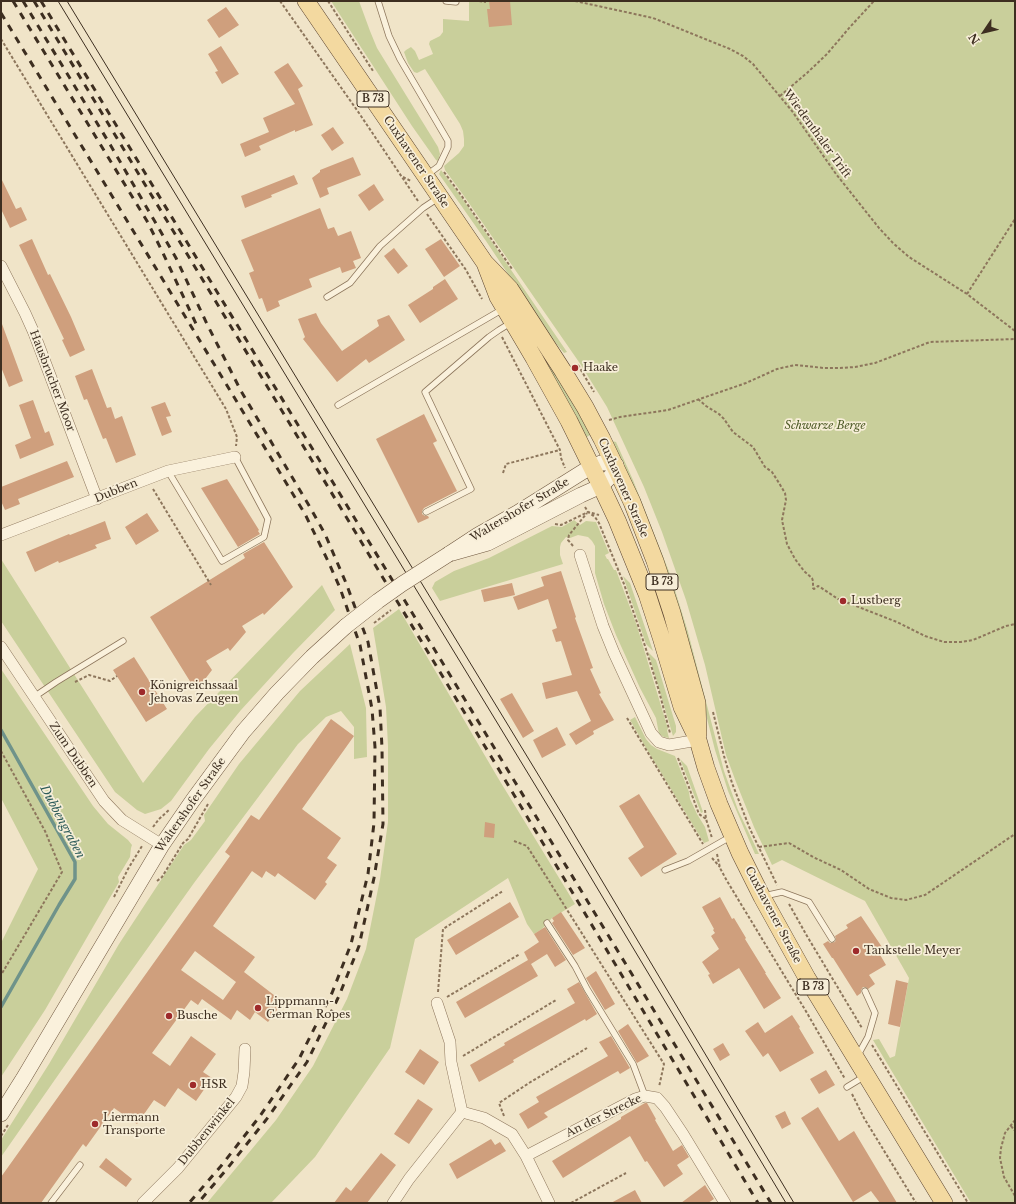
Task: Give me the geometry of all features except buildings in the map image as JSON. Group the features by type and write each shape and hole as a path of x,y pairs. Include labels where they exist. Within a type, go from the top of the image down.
{"main road":[{"name":"Cuxhavener Straße","path":"306,1 485,263 510,288 585,407 616,465 643,528 672,613 697,703 698,740"},
{"name":"Cuxhavener Straße","path":"485,263 498,297 547,380 592,466 617,520 647,594 682,707 698,740 711,782 732,836 762,897 807,978 944,1203"},
{"path":"592,466 606,463 616,465 612,476 601,486"},
{"name":"Waltershofer Straße","path":"1,1114 162,845 243,732 277,693 307,662 346,626 396,588 478,535 517,513 592,466"},
{"name":"Waltershofer Straße","path":"449,554 488,543 601,486"}],"street":[{"name":"Hausbrucher Moor","path":"1,266 31,326 97,499"},
{"name":"Dubben","path":"1,535 168,471 235,457"},
{"path":"580,555 603,626 614,654 651,733 659,742 669,745 698,740"},
{"name":"Zum Dubben","path":"1,647 110,809 122,820 162,845"},
{"path":"437,1003 450,1042 451,1062 462,1112"},
{"name":"Dubbenwinkel","path":"144,1203 178,1168 236,1097 242,1086 245,1049"},
{"name":"An der Strecke","path":"526,1156 635,1099 645,1096 657,1098 665,1107 683,1134 726,1203"},
{"path":"462,1112 484,1118 512,1134 526,1156 549,1203"},
{"path":"393,1203 409,1179 462,1112"}],"lane":[{"path":"378,1 389,36 400,59 447,138 448,147 439,166 426,177"},
{"path":"446,1 456,2"},
{"path":"327,297 350,283 380,246 423,208 439,197"},
{"path":"338,405 509,315"},
{"path":"426,512 471,489 424,392 499,330 509,315"},
{"path":"168,471 222,561 264,537 268,519 235,457"},
{"path":"34,697 123,641"},
{"path":"665,870 688,861 732,836"},
{"path":"762,897 782,892 809,902 832,939"},
{"path":"547,923 575,966 587,989 633,1064 645,1096"},
{"path":"856,1058 868,1037 875,1013 865,991"},
{"path":"848,1087 866,1075"},
{"path":"51,1203 80,1165"}],"path":[{"path":"280,1 402,176"},
{"path":"328,1 375,75"},
{"path":"479,1 486,2"},
{"name":"Wiedenthaler Trift","path":"574,1 653,18 730,49 743,56 753,64 780,96 836,174 879,228 893,243 909,257 967,294 1015,331"},
{"path":"780,96 827,54 874,1"},
{"path":"1,39 226,409 237,437 235,457"},
{"path":"439,166 461,195 514,272"},
{"path":"967,294 1015,220"},
{"path":"606,414 609,420 668,410 746,383 776,369 795,365 835,368 855,367 875,363 930,342 1015,339"},
{"path":"575,361 595,394"},
{"path":"698,399 719,414 733,432 752,447 765,467 772,472 779,483 786,500 782,520 787,544 795,559 804,571 812,578 812,588 814,589 818,586 838,600 897,622 925,636 944,642 973,640 1006,626 1015,624"},
{"path":"503,473 506,464 560,450 564,466"},
{"path":"150,478 153,489 211,585"},
{"path":"580,555 568,540 569,535 588,512 595,517 599,523 624,584 659,690 671,737"},
{"path":"372,625 395,606"},
{"path":"89,676 110,681 117,676"},
{"path":"712,708 732,783 750,829 764,855 766,863 776,884 968,1203"},
{"path":"627,718 707,851 720,868 799,1000 864,1118 916,1203"},
{"path":"1,751 45,831 62,872 1,975"},
{"path":"678,758 699,814 706,819 715,846 720,868"},
{"path":"154,883 162,877 183,843 188,839 211,800"},
{"path":"759,847 789,843 813,857 841,870 869,889 891,898 906,900 925,895 1015,834"},
{"path":"514,841 526,846 664,1064 657,1098"},
{"path":"437,1003 443,929 504,891"},
{"path":"437,1003 520,954"},
{"path":"451,1062 556,1000"},
{"path":"512,1134 499,1103 528,1083 586,1048"},
{"path":"1015,1120 1010,1126 1003,1140 1000,1158 1004,1177 1015,1196"},
{"path":"1010,1126 1015,1131"},
{"path":"571,1203 626,1173"}],"green space":[{"path":"331,1 359,1 377,48 438,147 440,154 438,161 412,126"},
{"name":"Schwarze Berge","path":"469,1 1015,1 1015,1203 971,1203 873,1040 879,1039 890,1058 895,1056 909,978 865,901 782,860 772,865 754,827 726,755 705,665 686,600 662,532 644,487 607,407 581,365 445,170 444,166 459,153 464,146 463,131 425,69 417,73 414,72 408,63 404,52 411,47 415,51 419,60 433,54 429,44 430,41 440,36 443,32 443,19 469,21"},
{"path":"441,170 462,198 567,352 564,353 548,334 439,174"},
{"path":"520,317 592,434 585,438"},
{"path":"612,441 616,442 633,480 670,574 688,632 724,771 738,810 759,854 755,854 728,791 715,750 685,632"},
{"path":"574,520 580,525 586,521 596,522 609,553 605,555 614,570 616,570 637,626 668,729 669,738 659,734 656,718 640,688 616,635 604,604 595,573 595,546 588,537 578,535 570,538 566,537 561,543 560,547 560,555 563,564 440,601 432,588 435,582 454,571 489,558 552,526 562,527"},
{"path":"1,559 143,783 195,717 322,585 335,610 241,710 209,749 171,801 161,809 145,814 137,810 115,792 1,621"},
{"path":"623,576 630,583 653,651 646,644"},
{"path":"399,609 498,778 575,904 552,918 542,929 534,934 527,924 508,878 415,939 390,1048 315,1157 271,1203 207,1203 276,1120 313,1066 347,999 366,949 380,879 388,822 388,746 386,707 373,628"},
{"path":"350,644 366,708 367,757 354,759 354,727 341,711 326,717 298,744 194,883 1,1157 1,1140 49,1064 119,944 184,845 191,840 205,821 204,815 239,764 300,691"},
{"path":"648,652 656,660 676,726 676,732 673,736"},
{"path":"1,669 93,806 108,824 132,845 130,857 118,877 119,882 45,1010 1,1077 1,943 38,869 1,798"},
{"path":"635,717 646,739 651,745 675,756 689,792 690,799 705,827 709,841 704,843 649,753 630,720"},
{"path":"680,759 687,766 703,812 701,813"}],"waterway":[{"name":"Dubbengraben","path":"1,730 75,862 75,879 1,1007"}],"tram line":[{"path":"58,1 557,821 786,1203"},
{"path":"67,1 564,817 794,1203"}],"railway":[{"path":"13,1 147,221 198,328"},
{"path":"23,1 111,146 176,258 241,391 325,534 346,583 368,642 380,708 383,824 374,878 359,946 339,996 307,1062 266,1120 198,1203"},
{"path":"34,1 492,758 758,1203"},
{"path":"41,1 771,1203"},
{"path":"1,13 305,514 340,588 360,645 372,709 375,747 374,823 368,874 351,944 332,993 299,1059 260,1116 221,1166 189,1203"}],"place":[{"name":"Haake","path":"575,368"},
{"name":"Lustberg","path":"843,601"},
{"name":"Königreichssaal Jehovas Zeugen","path":"142,692"},
{"name":"Tankstelle Meyer","path":"856,951"},
{"name":"Lippmann - German Ropes","path":"258,1008"},
{"name":"Busche","path":"169,1016"},
{"name":"HSR","path":"193,1085"},
{"name":"Liermann Transporte","path":"95,1124"}]}
